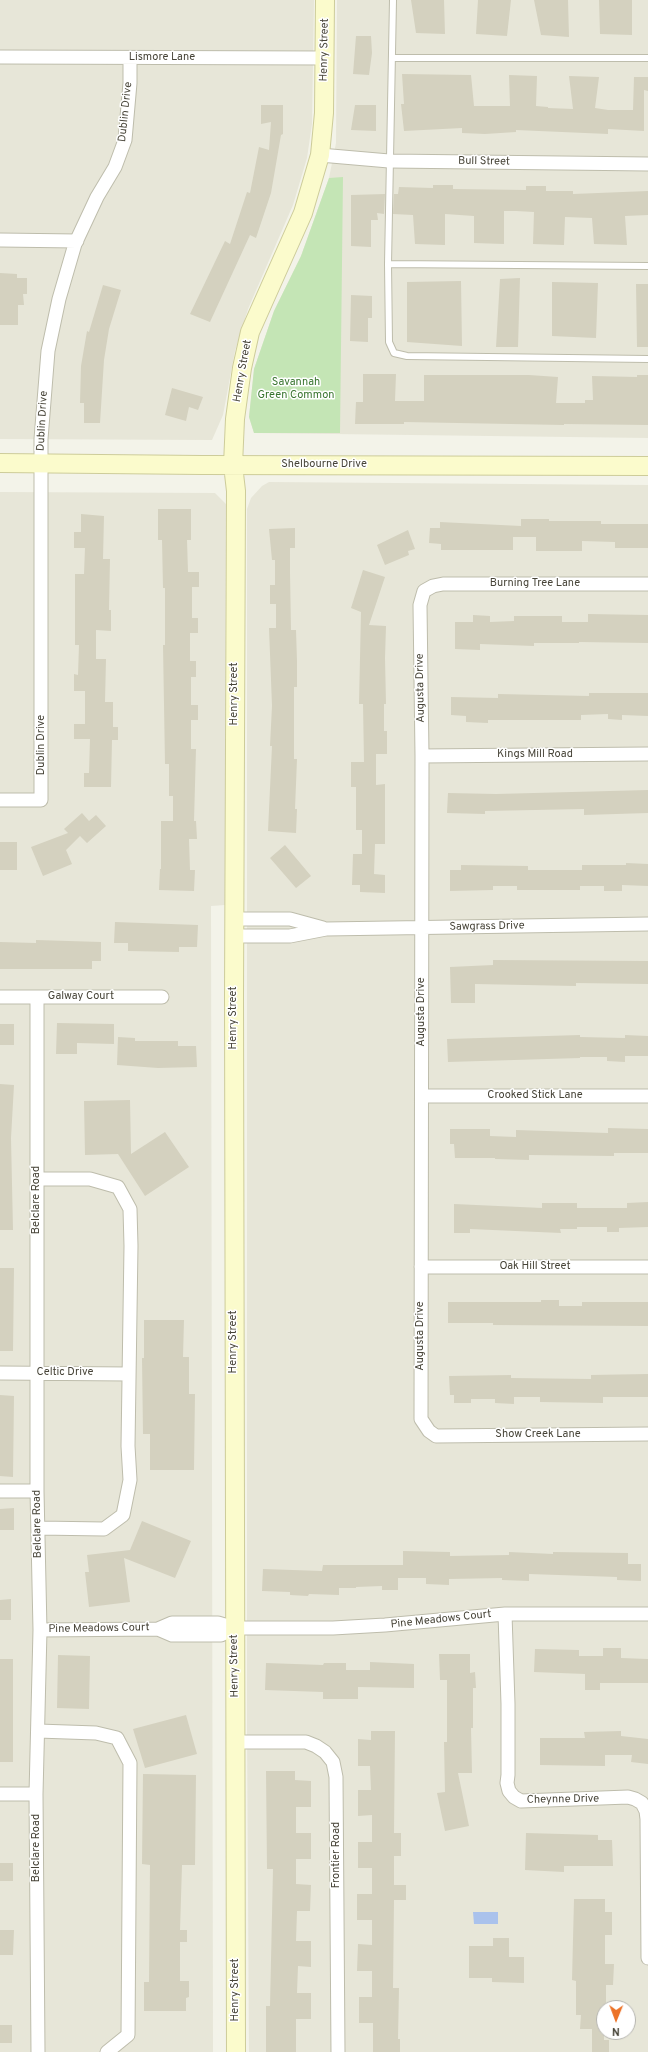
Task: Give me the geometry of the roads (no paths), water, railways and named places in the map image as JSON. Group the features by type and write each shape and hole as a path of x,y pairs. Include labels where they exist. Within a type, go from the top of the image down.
{"street":[{"name":"Henry Street","path":"236,2052 234,928 236,491 233,465 235,419 242,368 250,332 303,213 320,155 324,112 325,0"},
{"name":"Lismore Lane","path":"0,58 325,58"},
{"name":"Dublin Drive","path":"0,800 41,800 42,463 43,403 48,351 59,299 77,241 97,197 115,167 125,140 130,83 130,58"},
{"name":"Bull Street","path":"320,155 389,161 648,164"},
{"path":"0,240 77,241"},
{"name":"Shelbourne Drive","path":"0,463 648,466"},
{"name":"Burning Tree Lane","path":"424,592 433,586 443,584 648,584"},
{"name":"Augusta Drive","path":"424,592 420,605 422,756 420,1419 429,1431"},
{"name":"Kings Mill Road","path":"422,756 648,754"},
{"name":"Sawgrass Drive","path":"234,928 290,919 326,929 648,924"},
{"name":"Galway Court","path":"0,997 162,997"},
{"name":"Belclare Road","path":"37,997 37,1491 39,1528 40,1630 36,1794 38,2052"},
{"name":"Crooked Stick Lane","path":"422,1096 648,1096"},
{"path":"37,1179 90,1179 118,1187 130,1209 128,1446 130,1480 123,1515 104,1529 39,1528"},
{"name":"Oak Hill Street","path":"421,1267 648,1267"},
{"name":"Celtic Drive","path":"0,1373 129,1374"},
{"name":"Show Creek Lane","path":"429,1431 436,1436 648,1434"},
{"path":"0,1491 37,1491"},
{"name":"Pine Meadows Court","path":"40,1630 158,1629 172,1623 218,1623 235,1628 378,1626 505,1614 648,1614"},
{"name":"Cheynne Drive","path":"505,1614 508,1704 508,1791 521,1801 628,1797 642,1803 646,1811 647,1819 645,1824 648,1958"},
{"path":"38,1731 96,1733 117,1738 130,1763 128,2035 107,2052"},
{"name":"Frontier Road","path":"236,1742 306,1742 325,1752 333,1762 336,1777 338,2052"},
{"path":"0,1794 36,1794"}],"lane":[{"path":"393,0 388,264 389,342 394,353 407,356 648,359"},
{"path":"393,58 648,58"},
{"path":"388,264 648,266"}],"water":[{"path":"473,1912 498,1912 498,1924 474,1924"}],"park label":[{"name":"Savannah Green Common","path":"296,389"}]}
